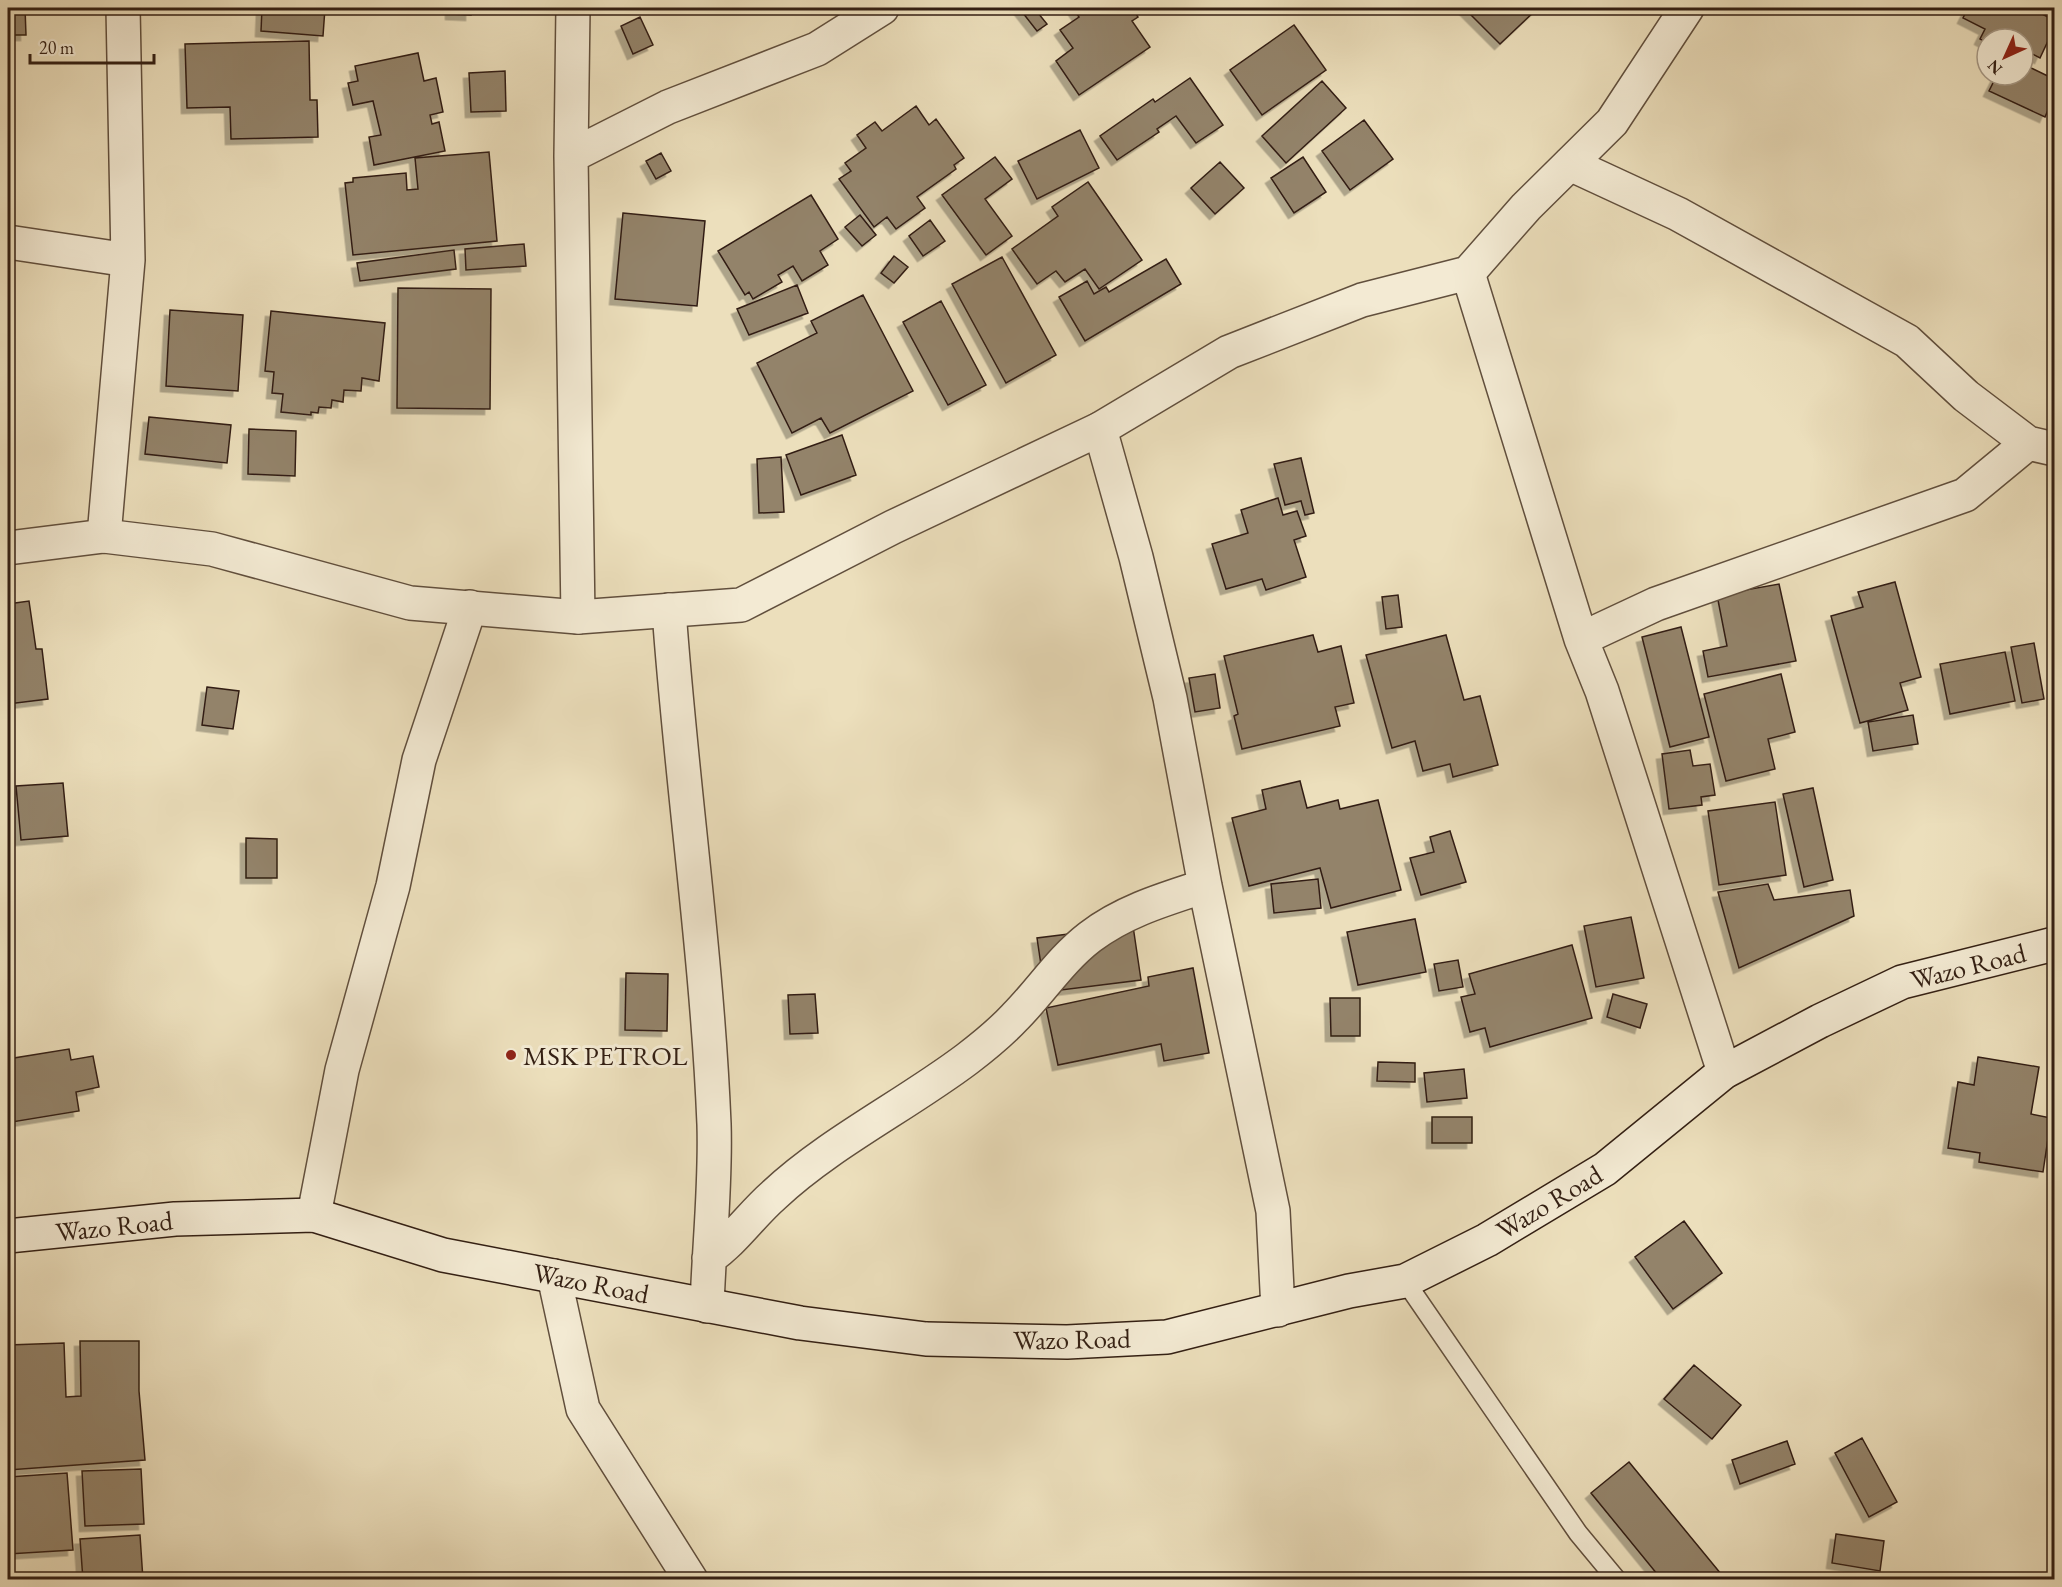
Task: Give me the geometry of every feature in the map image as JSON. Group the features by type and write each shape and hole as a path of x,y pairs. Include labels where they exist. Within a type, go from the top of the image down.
{"street":[{"path":"104,536 128,260 123,8"},
{"path":"573,8 572,156 578,617"},
{"path":"572,156 668,107 817,49 882,8"},
{"path":"8,548 104,536 212,549 410,603 578,617 741,605 893,527 1100,429 1229,352 1362,300 1468,273 1612,122 1687,8"},
{"path":"1570,164 1678,214 1907,341 1966,396 2042,446 1965,495 1656,604 1581,639"},
{"path":"8,242 128,260"},
{"path":"1468,273 1581,639 1602,692 1724,1072"},
{"path":"1100,429 1136,557 1170,698 1205,886 1273,1211 1278,1310"},
{"path":"314,1215 342,1070 393,886 419,760 470,607"},
{"path":"669,610 678,742 695,879 714,1126 707,1305"},
{"path":"709,1258 722,1249 774,1194 835,1149 914,1098 970,1057 1016,1017 1056,968 1089,938 1114,920 1146,906 1205,886"},
{"name":"Wazo Road","path":"8,1236 175,1219 314,1215 443,1255 800,1323 926,1339 1067,1342 1167,1337 1349,1291 1405,1281 1487,1240 1605,1169 1724,1072 1902,982 2055,944"},
{"path":"554,1276 584,1409 691,1580"}],"lane":[{"path":"1405,1281 1578,1533 1617,1580"}],"building":[{"path":"8,8 25,8 26,35 8,35"},
{"path":"262,8 325,8 323,36 261,31"},
{"path":"451,8 471,8 471,15 451,14"},
{"path":"1019,8 1034,8 1047,24 1037,31"},
{"path":"1073,8 1132,8 1138,17 1132,21 1150,47 1079,95 1056,61 1073,48 1060,30 1079,17"},
{"path":"1464,8 1538,8 1500,44"},
{"path":"1968,8 2036,8 2034,10 2054,20 2054,28 2040,58 2035,55 2035,27 1981,27 1963,18"},
{"path":"640,17 653,45 633,54 621,26"},
{"path":"1294,25 1326,70 1262,115 1230,70"},
{"path":"309,41 310,100 317,100 318,137 231,139 230,107 187,108 185,44"},
{"path":"418,53 424,81 436,78 443,112 430,115 432,124 439,122 445,151 374,165 369,137 381,135 373,101 353,105 348,83 358,81 355,66"},
{"path":"2035,70 2054,79 2054,96 2045,117 1989,91 1991,87 2035,87"},
{"path":"505,71 506,111 471,112 469,73"},
{"path":"1190,78 1223,125 1196,143 1176,116 1157,129 1159,132 1117,160 1100,136 1153,99 1155,102"},
{"path":"1322,81 1346,108 1286,163 1262,136"},
{"path":"916,106 929,125 936,119 964,158 954,165 956,169 917,197 925,208 896,229 887,217 874,227 839,179 851,171 845,163 866,148 857,135 875,122 882,131"},
{"path":"1364,120 1393,159 1350,190 1322,151"},
{"path":"1080,130 1099,168 1037,199 1018,161"},
{"path":"489,152 497,241 353,255 345,183 353,182 353,178 406,173 407,190 418,189 415,158"},
{"path":"661,153 671,171 656,179 646,161"},
{"path":"995,157 1012,179 985,199 1012,236 986,255 942,195"},
{"path":"1303,157 1326,192 1294,213 1271,178"},
{"path":"1220,162 1244,188 1215,214 1191,188"},
{"path":"1088,182 1142,260 1099,289 1085,269 1065,282 1056,271 1037,284 1012,249 1058,216 1052,207"},
{"path":"811,195 838,239 820,251 828,265 802,281 793,266 778,275 782,282 753,299 749,292 745,295 718,251"},
{"path":"623,213 705,221 697,306 615,299"},
{"path":"860,215 876,235 862,246 845,227"},
{"path":"930,220 945,241 923,256 909,236"},
{"path":"524,244 526,266 466,270 465,249"},
{"path":"454,250 456,269 360,281 357,263"},
{"path":"894,256 908,267 894,283 881,273"},
{"path":"1002,257 1056,355 1006,383 952,284"},
{"path":"1166,259 1181,284 1085,341 1059,297 1087,281 1094,294 1106,287 1109,292"},
{"path":"797,285 808,313 749,335 737,309"},
{"path":"398,288 491,289 490,409 397,408"},
{"path":"863,295 913,391 830,433 821,418 792,433 757,363 817,333 811,321"},
{"path":"941,301 986,385 948,405 903,322"},
{"path":"170,310 243,315 238,391 166,386"},
{"path":"271,311 385,323 379,381 362,378 361,391 344,390 343,402 332,400 331,408 319,407 318,413 311,412 311,415 281,412 283,394 272,393 274,372 265,371"},
{"path":"149,417 231,425 227,463 145,454"},
{"path":"249,429 296,431 295,476 248,474"},
{"path":"842,435 856,475 801,495 786,455"},
{"path":"781,457 784,512 759,513 757,459"},
{"path":"1301,458 1314,513 1305,515 1301,501 1285,505 1274,464"},
{"path":"1278,498 1283,515 1297,511 1306,536 1294,540 1306,577 1266,590 1262,579 1226,589 1212,544 1248,533 1241,510"},
{"path":"1895,582 1921,677 1900,683 1908,710 1860,723 1831,616 1863,607 1858,592"},
{"path":"1779,584 1796,661 1708,677 1703,651 1727,646 1717,595"},
{"path":"1398,595 1402,627 1386,629 1382,597"},
{"path":"29,601 36,649 42,649 48,699 8,704 8,604"},
{"path":"1681,627 1709,737 1670,747 1642,637"},
{"path":"1313,635 1318,652 1341,646 1354,703 1335,707 1340,726 1242,749 1234,716 1238,714 1224,656"},
{"path":"1446,635 1464,700 1480,696 1498,765 1453,777 1450,764 1423,771 1415,741 1392,748 1366,655"},
{"path":"2034,643 2044,699 2022,703 2011,647"},
{"path":"2005,652 2015,701 1950,714 1940,664"},
{"path":"1215,674 1220,708 1195,712 1189,678"},
{"path":"1781,674 1795,732 1768,739 1775,769 1726,781 1704,694"},
{"path":"207,687 239,691 233,729 202,725"},
{"path":"1913,715 1918,744 1873,751 1868,722"},
{"path":"8,749 12,777 8,778"},
{"path":"1690,750 1693,766 1710,764 1715,795 1701,797 1702,805 1669,809 1662,754"},
{"path":"1300,781 1307,808 1338,800 1340,809 1378,800 1401,890 1331,908 1320,868 1249,886 1232,818 1266,809 1262,790"},
{"path":"63,783 68,836 21,840 16,786"},
{"path":"1813,788 1833,880 1804,887 1783,794"},
{"path":"1775,802 1786,875 1719,885 1708,811"},
{"path":"1450,831 1466,882 1421,895 1410,858 1434,852 1430,837"},
{"path":"246,838 277,839 277,878 246,878"},
{"path":"1318,879 1321,908 1274,913 1271,884"},
{"path":"1768,884 1774,900 1850,890 1854,916 1739,968 1718,892"},
{"path":"1631,917 1644,978 1596,987 1584,926"},
{"path":"1415,919 1426,972 1358,985 1347,932"},
{"path":"1133,926 1141,980 1045,992 1037,938"},
{"path":"1572,945 1592,1018 1490,1047 1485,1028 1470,1032 1461,997 1475,994 1469,974"},
{"path":"1458,960 1463,987 1439,991 1434,964"},
{"path":"1193,968 1209,1053 1164,1061 1161,1044 1058,1065 1046,1008 1149,986 1148,977"},
{"path":"626,973 668,974 667,1031 625,1030"},
{"path":"815,994 818,1033 790,1034 788,995"},
{"path":"1613,994 1647,1004 1640,1028 1607,1017"},
{"path":"1330,998 1360,998 1360,1036 1331,1036"},
{"path":"69,1049 71,1060 93,1056 99,1087 76,1092 79,1111 12,1122 8,1095 8,1059"},
{"path":"1978,1057 2039,1067 2031,1114 2051,1118 2043,1172 1979,1162 1980,1153 1948,1148 1958,1082 1974,1085"},
{"path":"1378,1062 1415,1063 1415,1082 1377,1081"},
{"path":"1464,1069 1467,1098 1427,1102 1424,1073"},
{"path":"1432,1117 1472,1117 1472,1143 1432,1143"},
{"path":"1684,1221 1722,1273 1673,1309 1635,1257"},
{"path":"80,1341 139,1341 139,1391 145,1460 8,1470 8,1345 64,1343 66,1397 81,1396"},
{"path":"1694,1365 1741,1405 1712,1439 1664,1399"},
{"path":"1862,1438 1897,1502 1869,1517 1835,1453"},
{"path":"1787,1441 1795,1464 1740,1484 1732,1460"},
{"path":"1629,1462 1726,1580 1662,1580 1591,1493"},
{"path":"141,1469 144,1524 85,1526 82,1471"},
{"path":"67,1473 73,1550 8,1554 8,1477"},
{"path":"1836,1534 1884,1541 1880,1571 1832,1563"},
{"path":"140,1535 143,1580 83,1580 80,1539"}],"place":[{"name":"MSK PETROL","path":"511,1055"}]}
